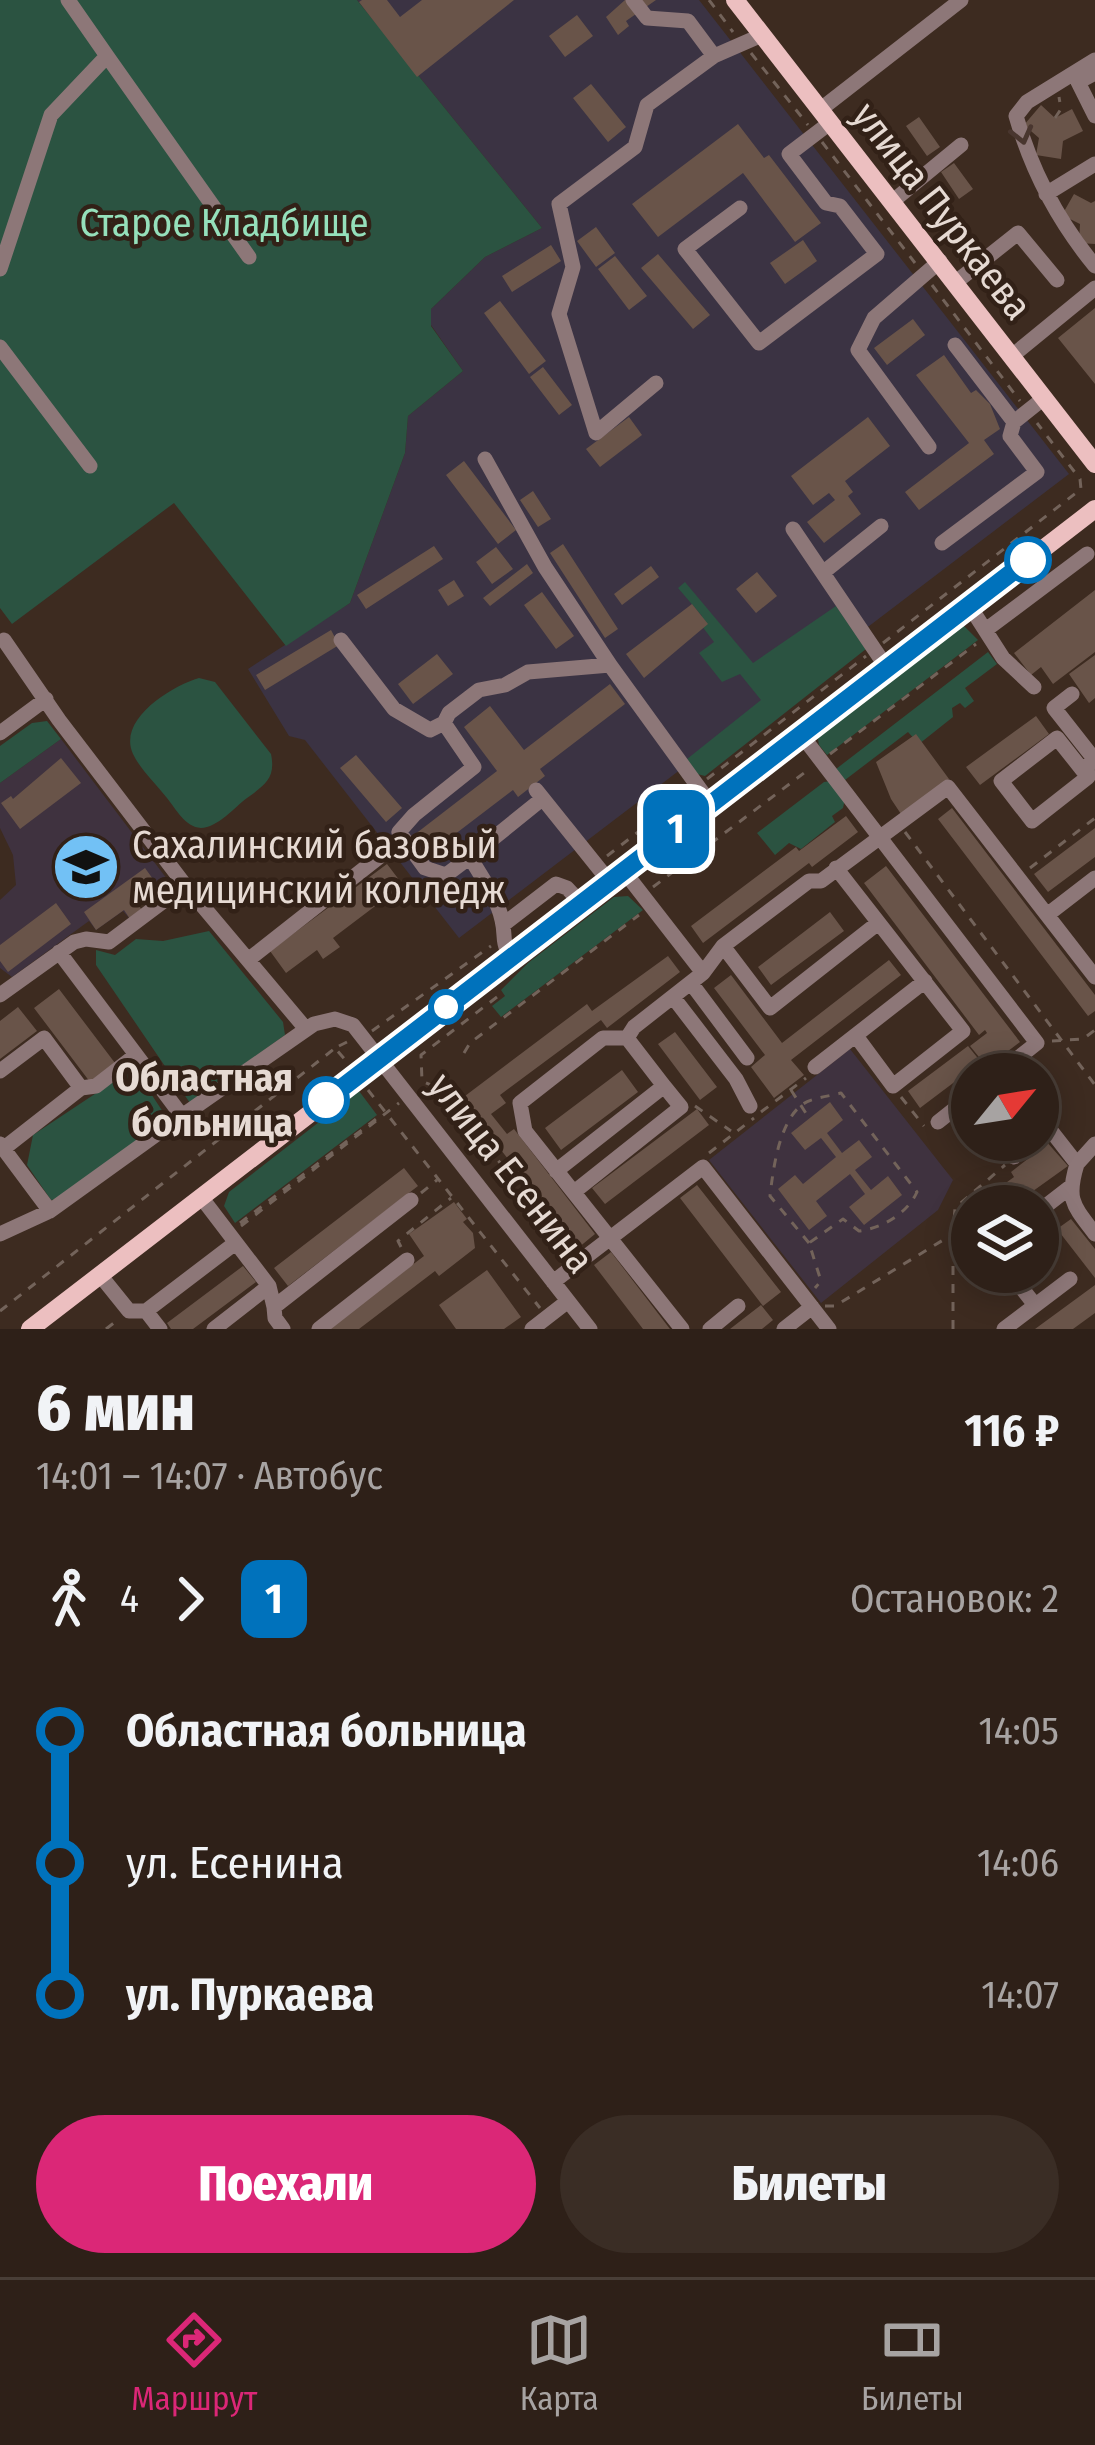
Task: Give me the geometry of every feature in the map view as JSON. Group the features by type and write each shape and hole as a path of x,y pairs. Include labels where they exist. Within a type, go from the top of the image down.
{"main road":[{"name":"улица Пуркаева","path":"735,0 822,122 893,201 1044,398 1086,464"},
{"path":"30,1329 380,1057 505,940 580,903 969,605 1088,507"}],"street":[{"path":"68,0 249,256"},
{"path":"633,0 647,18 688,21 714,56"},
{"path":"740,208 685,249 759,343 877,254 840,206 826,203 789,154 961,0"},
{"path":"656,383 596,433 559,314 573,267 559,204 635,147 647,105 714,56 762,35"},
{"path":"0,269 51,115 107,56"},
{"path":"1095,60 1027,102 1016,116 1046,194 1070,236 1095,265"},
{"path":"1095,73 1078,82 1095,116"},
{"path":"893,201 961,145"},
{"path":"1046,194 1095,164"},
{"path":"956,282 1018,232 1057,280"},
{"path":"929,447 858,350 874,318 940,261"},
{"path":"1012,356 1095,288"},
{"path":"956,345 1021,416"},
{"path":"0,346 90,466"},
{"path":"942,543 1037,472 1010,436 1021,416 1044,398"},
{"path":"485,459 545,567 710,803"},
{"path":"824,571 880,526"},
{"path":"793,529 886,668"},
{"path":"988,631 1087,554"},
{"path":"969,605 1003,658 1034,687"},
{"path":"4,640 184,885 306,1029"},
{"path":"341,640 394,709 430,730 479,690 505,686 528,672 610,664"},
{"path":"1072,694 1054,708 1095,760 1087,766 1088,777"},
{"path":"0,733 46,699"},
{"path":"444,723 474,767 399,832 425,868 446,875 539,795 594,866 616,876 646,901 747,1058"},
{"path":"800,734 1036,1043 1025,1053"},
{"path":"1057,738 1088,777 1032,821 1001,781 1057,738"},
{"path":"627,1038 634,1027 697,978 723,946 948,787 1095,977"},
{"path":"248,960 379,857"},
{"path":"470,857 505,940 556,884 567,888 580,903"},
{"path":"836,868 963,1031 893,1086 856,1036"},
{"path":"1047,915 1095,878"},
{"path":"3,987 86,939 109,943 184,885"},
{"path":"723,946 770,1008 878,923"},
{"path":"59,952 182,1116"},
{"path":"815,1067 925,981"},
{"path":"673,997 736,1079 750,1106"},
{"path":"0,1234 50,1210 322,1020 353,1025 362,1034"},
{"name":"улица Есенина","path":"362,1034 590,1329"},
{"path":"0,1071 44,1038 81,1088"},
{"path":"627,1038 603,1038 520,1103 524,1131 682,1329"},
{"path":"574,1192 681,1107 627,1038"},
{"path":"50,1210 2,1146 81,1088 96,1086 136,1054"},
{"path":"556,1171 664,1086"},
{"path":"938,1122 951,1113"},
{"path":"1059,1141 1077,1164"},
{"path":"1095,1144 1077,1164 1070,1188 1072,1203 1095,1234"},
{"path":"553,1282 703,1167 829,1329"},
{"path":"1059,1196 1070,1188"},
{"path":"201,1197 268,1286 275,1318 283,1329"},
{"path":"274,1306 411,1200"},
{"path":"138,1311 234,1238"},
{"path":"319,1329 406,1260"},
{"path":"100,1275 160,1329"},
{"path":"1004,1329 1070,1279"},
{"path":"214,1329 268,1286"},
{"path":"1026,1293 1035,1305"},
{"path":"532,1329 568,1301"},
{"path":"784,1329 808,1303"},
{"path":"710,1329 739,1306"}],"path":[{"path":"594,866 1082,489 1080,478 1021,416 822,122 743,44 709,0"},
{"path":"1054,84 1060,109 1055,118"},
{"path":"1071,468 1086,464"},
{"path":"1075,497 1088,507"},
{"path":"464,1053 470,1043 646,901 988,631"},
{"path":"1018,877 1095,818"},
{"path":"899,824 1095,1085"},
{"path":"0,1311 334,1048 380,1028 505,940"},
{"path":"496,997 421,1055 422,1081 442,1090 560,1238"},
{"path":"1061,1039 1083,1039 1095,1030"},
{"path":"334,1048 347,1062"},
{"path":"893,1086 922,1126 938,1122"},
{"path":"367,1088 547,1317"},
{"path":"791,1089 809,1118"},
{"path":"809,1243 843,1219 859,1232 879,1228 913,1202 917,1192 841,1093 802,1104 787,1126 770,1196 809,1243 820,1281 808,1303 835,1306 951,1235"},
{"path":"234,1238 402,1100"},
{"path":"681,1107 697,1106 734,1133"},
{"path":"982,1185 1009,1161"},
{"path":"411,1200 439,1179"},
{"path":"406,1260 398,1241 453,1197"},
{"path":"953,1293 953,1329"},
{"path":"106,1329 138,1311"}],"shaded area":[{"path":"357,0 699,0 1069,474 459,938 305,740 289,736 248,669 350,603 405,453 408,416 463,371 431,325 431,309 485,257 542,228"},
{"name":"Сахалинский базовый медицинский колледж","path":"61,739 167,879 136,901 130,919 123,911 96,930 89,921 12,977 0,968 0,900 16,885 13,855 0,828 0,783"},
{"path":"850,1049 953,1180 938,1210 821,1303 709,1160"}],"green space":[{"name":"Старое Кладбище","path":"0,0 357,0 542,228 485,257 431,309 431,326 463,371 408,416 405,453 350,603 286,646 174,503 12,624 0,608"},
{"path":"685,582 753,663 836,606 866,649 705,776 697,774 687,759 761,700 740,674 722,682 699,653 714,642 698,621 702,616 678,588"},
{"path":"961,623 978,640 827,755 817,733"},
{"path":"988,652 997,664 965,688 974,701 965,708 960,703 952,708 953,717 919,744 908,732 845,780 836,769"},
{"path":"199,678 215,682 271,754 272,762 264,785 219,821 201,828 177,812 140,765 130,741 133,728 150,706"},
{"path":"47,721 61,739 0,783 0,746 32,723"},
{"path":"831,781 845,799 843,808 832,816 835,822 801,849 789,843 775,855 757,833"},
{"path":"628,896 643,910 501,1017 492,1006 528,963 614,897"},
{"path":"209,931 283,1022 285,1035 190,1103 96,965 96,950 115,955 136,939 163,941"},
{"path":"134,1068 167,1118 51,1200 27,1165 33,1135"},
{"path":"359,1091 377,1115 235,1223 224,1206 229,1192"}],"building":[{"path":"387,0 400,17 422,0 514,0 417,77 359,2"},
{"path":"625,0 656,0 626,21 629,26 618,35 606,17"},
{"path":"577,15 593,36 565,57 549,36"},
{"path":"591,84 626,127 608,142 573,98"},
{"path":"1041,105 1055,118 1072,109 1083,131 1063,141 1061,159 1036,155 1039,138 1024,125"},
{"path":"919,117 940,147 927,156 906,126"},
{"path":"738,124 764,158 769,155 821,223 795,242 743,173 658,237 632,204"},
{"path":"954,163 973,189 959,199 941,172"},
{"path":"1074,194 1095,201 1095,244 1079,243 1080,224 1062,215"},
{"path":"596,227 615,253 596,267 577,241"},
{"path":"803,240 817,261 785,284 770,263"},
{"path":"551,245 561,261 512,292 502,276"},
{"path":"658,254 710,315 693,329 641,268"},
{"path":"615,256 647,296 629,310 598,269"},
{"path":"500,301 546,361 529,374 484,313"},
{"path":"1095,308 1095,384 1058,338"},
{"path":"913,319 925,335 887,365 874,348"},
{"path":"944,355 971,393 976,390 990,404 1000,429 984,440 994,454 919,510 905,492 969,443 916,375"},
{"path":"543,367 572,405 559,415 530,377"},
{"path":"629,417 642,435 600,467 586,449"},
{"path":"868,417 890,446 845,481 853,492 848,496 861,514 824,543 807,522 835,500 829,493 813,505 791,476"},
{"path":"464,461 516,530 498,544 446,475"},
{"path":"533,491 551,519 538,527 520,500"},
{"path":"563,544 618,629 605,638 550,553"},
{"path":"434,546 443,559 366,609 357,595"},
{"path":"496,547 513,569 492,584 476,562"},
{"path":"527,564 533,573 490,606 483,598"},
{"path":"651,566 659,577 622,605 614,594"},
{"path":"757,572 777,596 756,613 736,589"},
{"path":"454,580 464,596 448,606 438,590"},
{"path":"1095,590 1095,652 1053,684 1041,667 1031,675 1014,653"},
{"path":"542,592 574,636 556,649 524,605"},
{"path":"692,604 708,624 644,678 626,654"},
{"path":"331,630 339,645 265,690 256,675"},
{"path":"437,654 453,674 413,704 398,684"},
{"path":"1095,655 1095,698 1089,703 1069,674"},
{"path":"610,684 625,704 540,769 545,776 518,797 513,790 429,854 414,835 497,771 464,727 490,706 524,750"},
{"path":"1036,716 1049,734 980,785 966,767"},
{"path":"916,734 949,779 901,814 876,762"},
{"path":"356,755 402,808 386,822 340,768"},
{"path":"61,758 81,783 20,829 1,803 13,799"},
{"path":"952,808 1095,995 1095,1011 1088,1016 938,819"},
{"path":"846,816 858,832 703,943 691,926 796,847 799,851"},
{"path":"1095,828 1095,857 1048,892 1034,874"},
{"path":"387,864 403,885 333,938 340,947 323,959 317,950 286,973 270,951"},
{"path":"886,866 1020,1042 1005,1053 976,1053 970,1046 987,1033 979,1035 864,883"},
{"path":"145,868 158,886 136,902 142,910 130,919 124,910 96,930 84,912"},
{"path":"56,903 71,924 8,972 0,961 0,945"},
{"path":"830,912 844,931 771,985 758,967"},
{"path":"668,956 680,972 607,1028 601,1020 500,1095 506,1103 491,1114 507,1134 514,1129 595,1234 578,1248 461,1099 587,1004 592,1011"},
{"path":"889,960 901,975 791,1060 804,1075 774,1098 751,1067 765,1055 714,988 731,975 782,1043"},
{"path":"59,989 115,1063 90,1082 34,1008"},
{"path":"18,1007 37,1031 0,1059 0,1021"},
{"path":"675,1032 717,1087 700,1100 658,1044"},
{"path":"951,1059 951,1085 920,1108 908,1091"},
{"path":"622,1070 638,1092 561,1150 545,1128"},
{"path":"830,1102 843,1120 827,1133 842,1153 859,1140 872,1157 855,1170 871,1190 888,1176 902,1195 864,1225 849,1207 865,1194 850,1174 816,1201 827,1216 809,1230 778,1189 795,1175 803,1184 836,1157 821,1138 805,1150 791,1133"},
{"path":"697,1109 709,1125 605,1204 592,1188"},
{"path":"1059,1156 1068,1166 1041,1185 1003,1185 1014,1177 1011,1172 1025,1161 1059,1161"},
{"path":"404,1168 418,1186 288,1286 274,1268"},
{"path":"697,1185 781,1292 763,1306 680,1198"},
{"path":"454,1202 467,1219 463,1222 473,1233 475,1248 439,1276 435,1271 359,1329 328,1329 424,1256 409,1234"},
{"path":"1071,1219 1095,1249 1095,1278 1059,1232"},
{"path":"611,1252 670,1329 643,1329 594,1265"},
{"path":"243,1266 256,1282 193,1329 171,1329 167,1323"},
{"path":"487,1270 521,1317 504,1329 456,1329 439,1305"},
{"path":"1095,1285 1095,1313 1073,1329 1035,1329"},
{"path":"761,1305 773,1320 762,1329 730,1329"}],"bus line":[{"name":"1","path":"326,1100 1028,560"}],"place":[{"name":"Сахалинский базовый медицинский колледж","path":"86,867"},
{"name":"Областная больница","path":"326,1100"}]}
